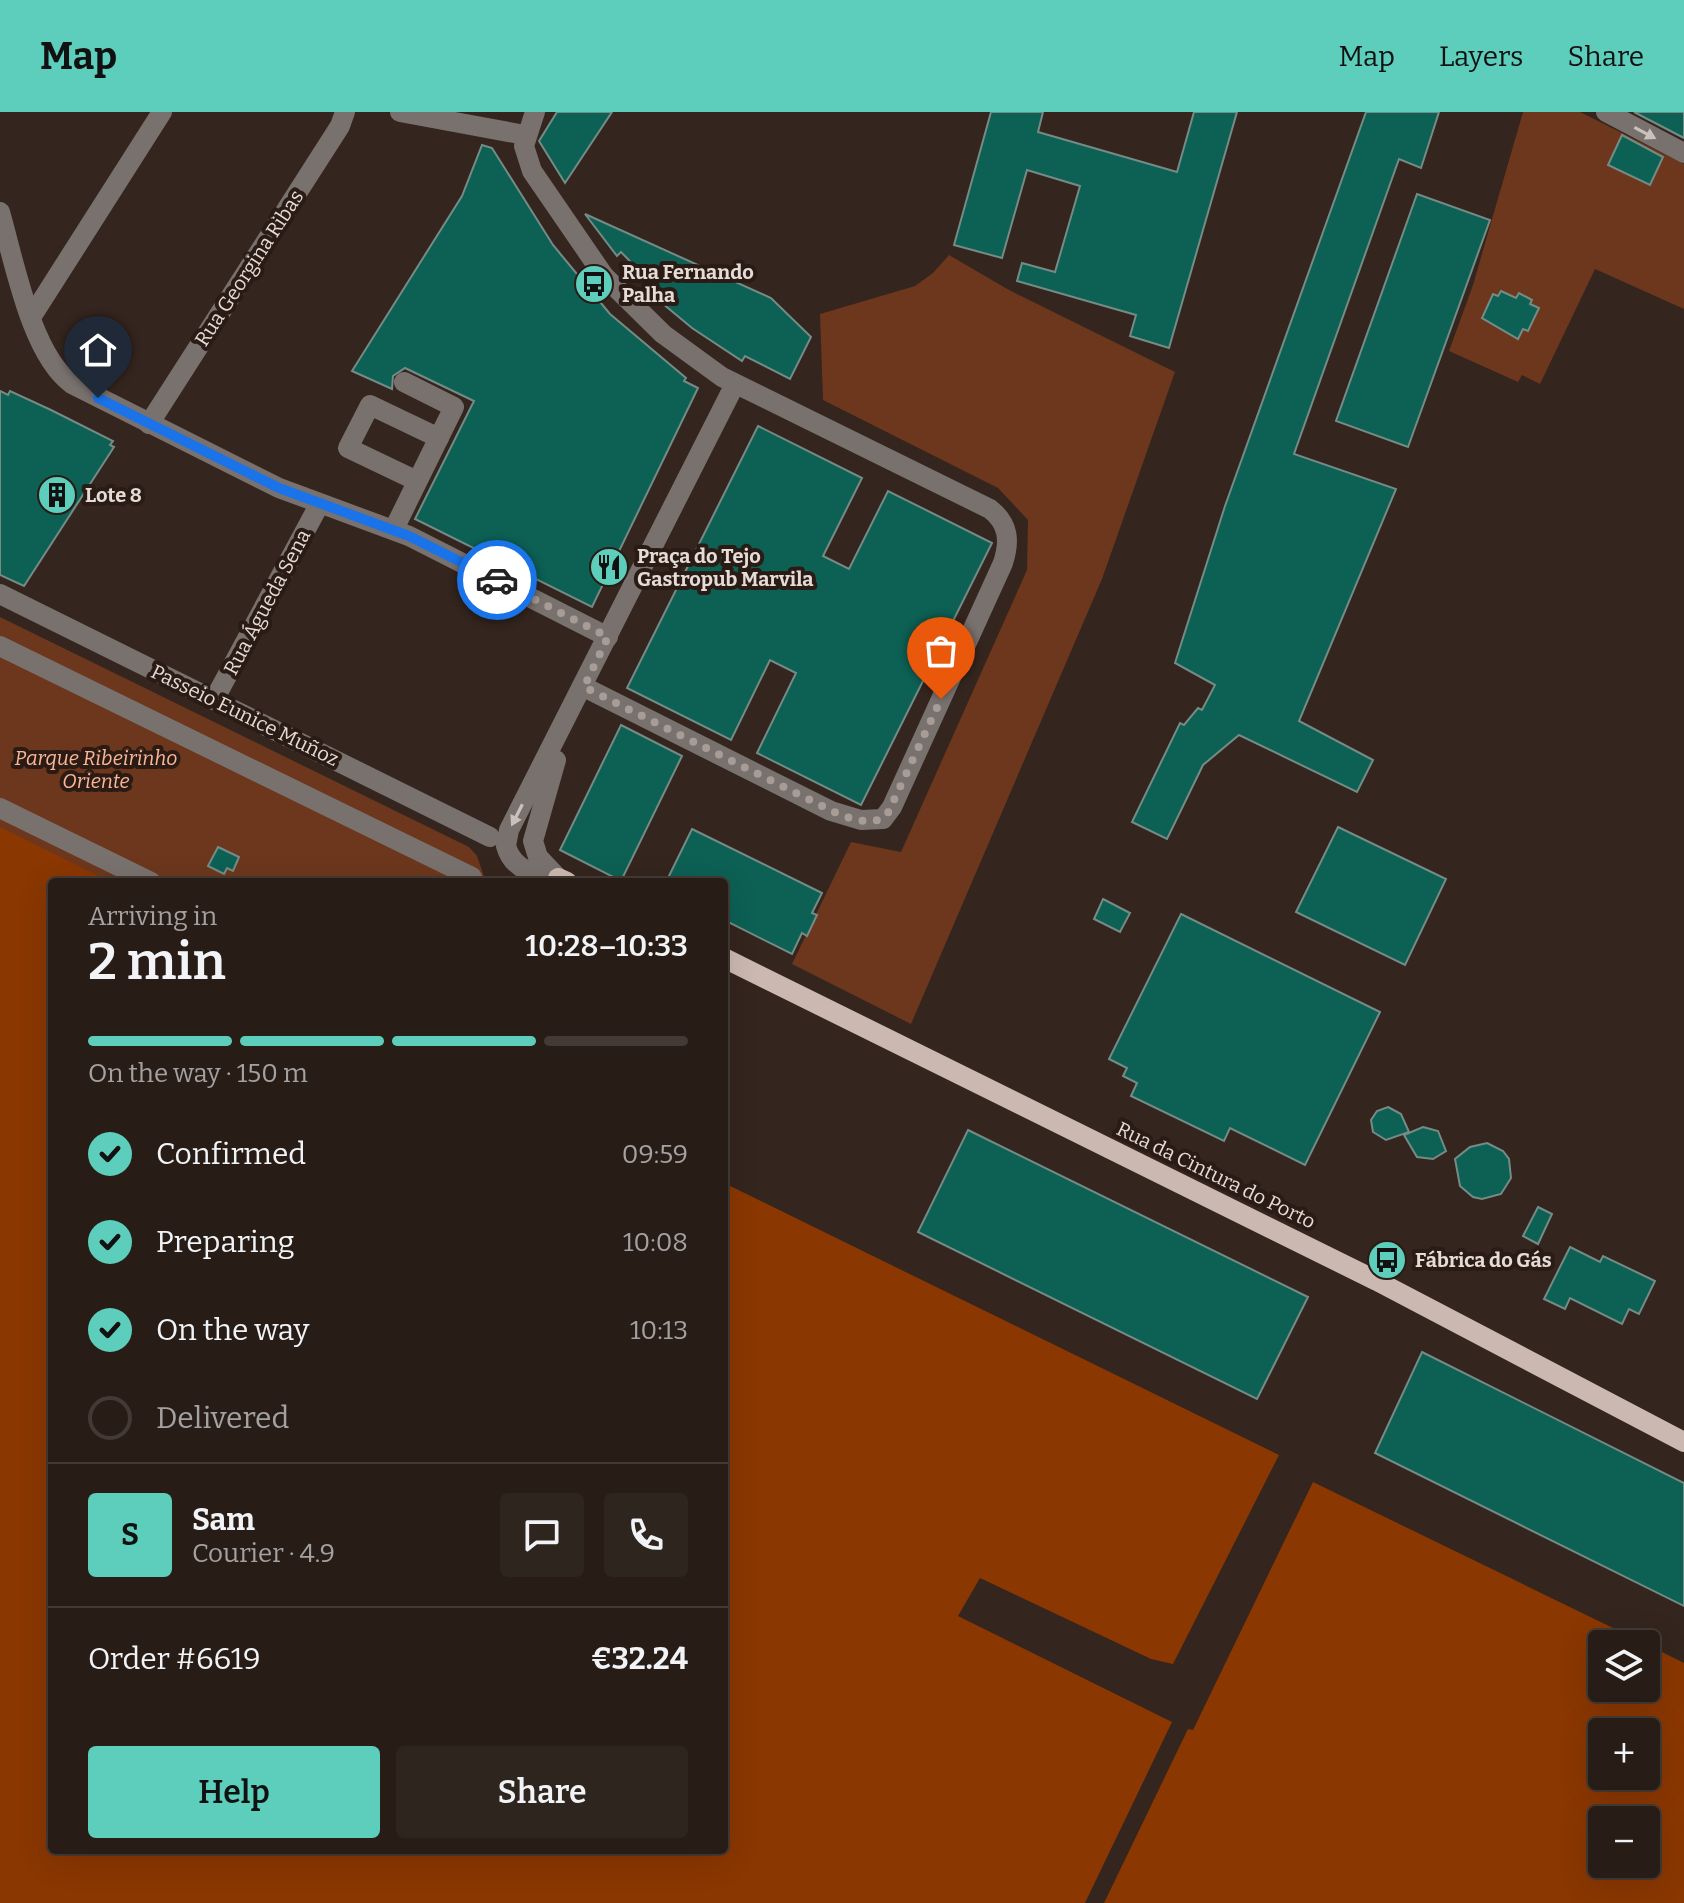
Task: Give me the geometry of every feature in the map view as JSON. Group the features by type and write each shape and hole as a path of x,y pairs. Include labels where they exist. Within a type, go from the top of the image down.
{"main road":[{"name":"Rua da Cintura do Porto","path":"728,960 1357,1271 1684,1442"}],"street":[{"path":"32,316 162,112"},
{"name":"Rua Georgina Ribas","path":"149,424 340,126 345,112"},
{"path":"400,112 525,135"},
{"path":"535,112 525,135 524,146 532,171 604,276 663,334 709,369 735,384 982,505 1001,519 1008,544 1003,563 892,807 883,819 845,817 584,687"},
{"path":"1606,112 1684,153"},
{"path":"0,212 42,348 62,377 149,424 319,505 394,529 608,637"},
{"path":"394,529 454,407 404,382"},
{"path":"556,878 522,868 511,858 506,846 512,822 567,721 735,384"},
{"path":"417,481 348,448 370,405 439,438"},
{"name":"Rua Águeda Sena","path":"214,700 319,505"},
{"name":"Passeio Eunice Muñoz","path":"0,594 490,837"},
{"path":"0,646 472,877"},
{"path":"0,808 143,878"}],"green space":[{"path":"1523,112 1580,112 1684,164 1684,309 1595,269 1540,384 1522,375 1518,382 1449,351 1473,285"},
{"path":"949,255 1009,290 1175,372 1102,579 911,1024 792,964 851,842 901,852 1027,570 1028,520 998,488 823,400 820,314 915,286 933,273"},
{"name":"Parque Ribeirinho Oriente","path":"0,617 469,847 477,856 485,878 48,878 48,907 0,1210"}],"shaded area":[{"path":"0,827 103,878 48,878 48,1854 728,1854 728,1185 1279,1455 1173,1664 1151,1659 980,1578 958,1616 1172,1722 1085,1903 0,1903"},
{"path":"1313,1482 1617,1630 1588,1630 1588,1702 1660,1702 1660,1651 1684,1663 1684,1903 1104,1903 1188,1729 1193,1730"}],"building":[{"path":"557,112 612,112 565,183 539,141"},
{"path":"991,112 1043,112 1038,132 1177,172 1194,112 1237,112 1169,348 1130,336 1136,315 1017,281 1022,263 1055,272 1080,186 1027,170 1002,258 954,245"},
{"path":"1366,112 1439,112 1421,168 1399,159 1294,454 1396,489 1299,721 1373,760 1357,792 1239,735 1203,765 1167,839 1132,822 1180,723 1184,725 1198,708 1202,710 1215,685 1175,663 1225,506"},
{"path":"1634,112 1684,112 1684,138"},
{"path":"1622,135 1663,157 1650,185 1608,165"},
{"path":"482,145 492,148 553,245 610,314 686,378 684,381 698,388 592,607 415,519 474,401 405,368 393,376 392,389 352,371 462,196"},
{"path":"1417,194 1490,220 1408,447 1336,421"},
{"path":"585,214 771,298 811,337 790,379 745,356 742,361 692,328 656,298 660,292 621,252 617,256"},
{"path":"1501,291 1516,298 1519,293 1539,308 1528,331 1523,329 1518,339 1482,318 1493,294 1498,296"},
{"path":"0,391 8,395 10,391 51,410 113,441 110,445 114,447 24,586 0,575"},
{"path":"758,426 862,478 823,556 849,569 888,491 992,543 861,805 757,753 796,673 770,660 731,740 627,688"},
{"path":"621,725 682,756 622,878 615,878 560,850"},
{"path":"1338,827 1446,879 1405,965 1296,912"},
{"path":"692,829 822,893 812,913 817,915 807,936 802,933 792,954 728,922 728,878 668,878"},
{"path":"218,847 239,857 233,871 227,868 224,874 208,866"},
{"path":"1103,899 1130,913 1120,932 1094,919"},
{"path":"1181,914 1380,1012 1305,1165 1230,1128 1224,1141 1131,1096 1137,1083 1123,1076 1127,1068 1109,1059"},
{"path":"1388,1107 1401,1114 1409,1132 1386,1140 1373,1132 1371,1120 1377,1111"},
{"path":"1423,1127 1438,1131 1446,1151 1433,1159 1417,1157 1404,1135"},
{"path":"968,1130 1308,1297 1257,1399 918,1232"},
{"path":"1487,1143 1503,1151 1509,1159 1511,1178 1501,1194 1482,1199 1473,1197 1460,1186 1455,1159 1470,1147"},
{"path":"1538,1207 1552,1214 1538,1244 1523,1236"},
{"path":"1570,1247 1600,1262 1603,1256 1655,1281 1639,1314 1629,1309 1622,1324 1570,1298 1565,1309 1544,1299"},
{"path":"1422,1352 1684,1483 1684,1606 1375,1453"}],"way so far":[{"path":"497,580 608,637 584,687 845,817 870,821 883,819 887,815 941,699"}],"place":[{"name":"Rua Fernando Palha","path":"594,284"},
{"name":"Lote 8","path":"57,495"},
{"name":"Praça do Tejo Gastropub Marvila","path":"609,567"},
{"name":"Fábrica do Gás","path":"1387,1260"}],"route":[{"path":"98,398 279,488 319,505 394,529 497,580"}]}
